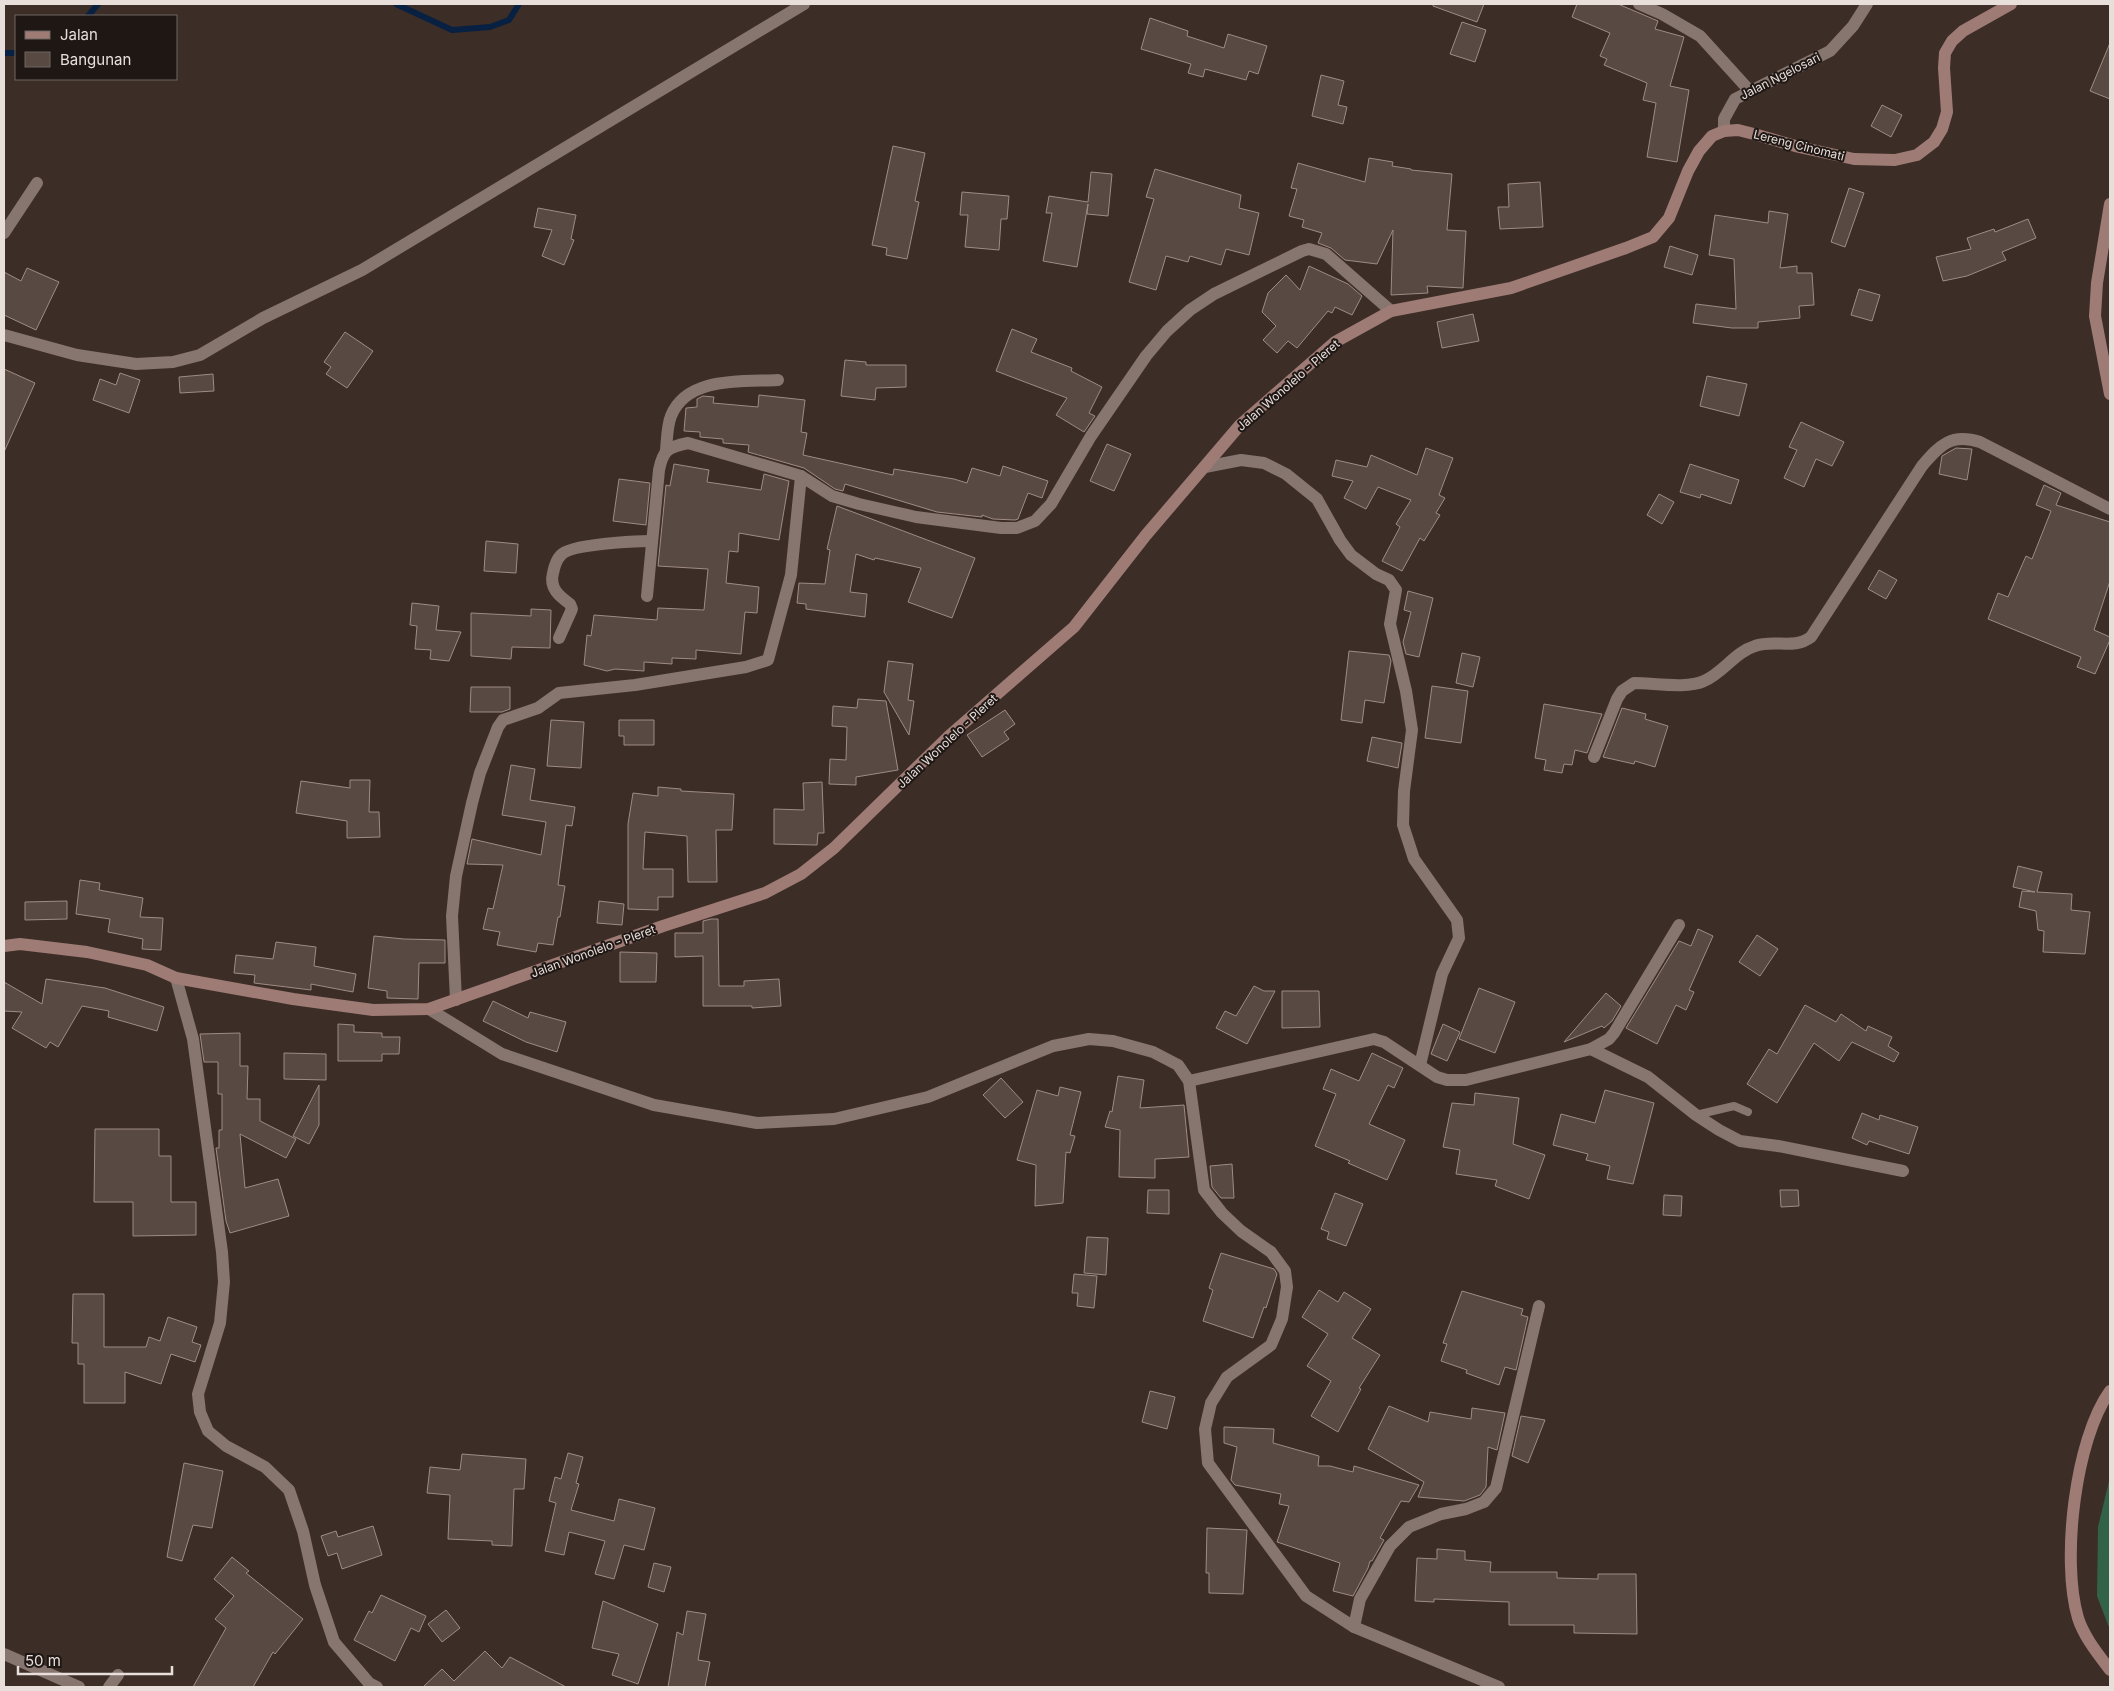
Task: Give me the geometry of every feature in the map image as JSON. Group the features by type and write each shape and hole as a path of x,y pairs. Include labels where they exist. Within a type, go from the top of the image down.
{"main road":[{"name":"Lereng Cinomati","path":"1724,131 1738,130 1799,148 1854,159 1895,160 1916,155 1934,142 1947,112 1944,60 1945,53 1952,41 1963,31 2011,4"},
{"name":"Jalan Wonolelo - Pleret","path":"4,946 20,944 87,952 147,965 176,978 293,999 373,1010 429,1009 663,926 765,893 801,874 834,848 949,736 1074,627 1146,535 1240,425 1334,342 1391,311 1511,288 1626,248 1654,236 1669,218 1688,171 1699,151 1712,136 1724,131"},
{"path":"2110,204 2097,283 2095,316 2110,394"},
{"path":"2110,1391 2096,1413 2083,1452 2072,1528 2072,1584 2078,1618 2090,1644 2110,1670"}],"street":[{"path":"4,335 77,354 136,364 173,362 200,354 263,318 362,270 804,4"},
{"path":"1638,4 1662,14 1700,36 1749,90"},
{"name":"Jalan Ngelosari","path":"1724,131 1724,119 1735,99 1749,90 1830,51 1853,26 1867,4"},
{"path":"4,233 37,183"},
{"path":"666,450 688,443 801,476 832,496 859,504 916,517 1001,528 1017,528 1035,521 1052,504 1091,436 1146,356 1167,331 1190,310 1214,294 1302,251 1309,250 1326,254 1391,311"},
{"path":"648,596 661,458 666,450 670,417 681,398 701,388 718,383 778,380"},
{"path":"1594,757 1617,699 1627,686 1634,683 1697,683 1711,677 1750,647 1764,644 1804,643 1811,637 1917,473 1935,451 1955,438 1968,438 1980,442 2110,509"},
{"path":"1205,467 1241,460 1264,463 1286,474 1316,499 1351,555 1376,574 1389,580 1396,590 1390,624 1406,691 1412,730 1404,791 1403,825 1414,859 1457,920 1459,929 1459,938 1442,974 1420,1065"},
{"path":"456,1000 453,894 480,773 498,727 503,720 538,708 559,693 635,685 746,667 768,660 791,575 801,476"},
{"path":"559,638 572,609 570,604 558,595 553,588 553,571 561,554 570,550 618,542 652,541"},
{"path":"1190,1081 1374,1040 1384,1042 1437,1077 1447,1080 1466,1080 1591,1049 1609,1040 1614,1033 1678,925"},
{"path":"176,978 193,1040 222,1252 224,1282 220,1323 198,1394 200,1412 208,1431 226,1446 265,1467 289,1490 303,1531 315,1585 334,1642 369,1683 377,1687"},
{"path":"429,1009 502,1054 654,1105 757,1123 834,1119 928,1097 1052,1046 1089,1039 1113,1041 1153,1052 1178,1065 1190,1081 1204,1190 1222,1213 1271,1252 1285,1271 1287,1287 1282,1319 1271,1345 1227,1377 1211,1402 1205,1429 1208,1463 1306,1596 1354,1627 1499,1687"},
{"path":"1591,1049 1648,1077 1696,1115 1740,1141 1903,1171"},
{"path":"1354,1627 1360,1599 1390,1546 1409,1527 1441,1514 1466,1509 1484,1502 1496,1488 1539,1306"},
{"path":"4,1654 79,1687"},
{"path":"109,1687 118,1675"}],"lane":[{"path":"1696,1115 1734,1106 1748,1112"}],"green space":[{"path":"2110,1477 2110,1630 2097,1596 2098,1527"}],"building":[{"path":"1433,4 1484,4 1477,22 1433,6"},
{"path":"1577,4 1618,4 1658,21 1655,29 1684,37 1670,86 1689,90 1677,162 1647,157 1656,103 1643,100 1647,83 1604,65 1607,59 1600,56 1610,33 1572,17"},
{"path":"1150,18 1188,31 1187,36 1224,48 1228,34 1267,46 1258,74 1249,71 1246,80 1205,69 1203,77 1188,73 1191,64 1141,49"},
{"path":"1462,22 1486,30 1475,62 1450,54"},
{"path":"2110,43 2110,99 2090,91"},
{"path":"1321,75 1344,81 1338,105 1347,107 1343,124 1312,116"},
{"path":"1882,105 1902,115 1891,137 1871,126"},
{"path":"893,146 925,153 915,201 919,202 907,259 886,255 887,248 872,245"},
{"path":"1369,158 1393,162 1392,166 1411,170 1452,174 1447,230 1466,231 1463,288 1427,286 1428,293 1391,295 1393,230 1377,264 1345,260 1331,248 1318,243 1322,233 1302,227 1304,220 1289,216 1297,189 1291,188 1298,163 1365,182"},
{"path":"1155,169 1241,195 1239,208 1259,213 1249,255 1226,249 1221,265 1190,256 1188,262 1166,256 1156,290 1129,282 1154,199 1146,197"},
{"path":"1091,172 1112,174 1108,216 1087,214 1088,204 1077,267 1043,261 1052,213 1046,213 1049,196 1088,202"},
{"path":"1540,182 1543,227 1500,229 1498,207 1509,207 1508,184"},
{"path":"1849,188 1864,193 1845,247 1831,242"},
{"path":"962,192 1009,196 1007,219 1001,219 999,250 965,247 968,215 960,215"},
{"path":"538,208 576,215 571,239 574,240 564,265 542,256 552,230 534,227"},
{"path":"1769,211 1788,214 1780,268 1797,266 1797,273 1812,273 1814,305 1799,306 1800,318 1758,322 1758,328 1732,328 1693,323 1696,304 1736,309 1734,259 1709,255 1715,215 1768,223"},
{"path":"2028,219 2036,238 2002,252 2006,260 1967,276 1943,281 1936,257 1971,249 1967,238 1994,229 1995,232"},
{"path":"1670,246 1698,255 1692,275 1664,267"},
{"path":"1309,266 1348,284 1362,296 1352,315 1335,307 1332,313 1328,311 1297,348 1288,341 1277,353 1263,340 1276,326 1262,312 1268,293 1286,275 1300,290"},
{"path":"27,268 59,282 36,330 4,315 4,272 21,281"},
{"path":"1859,289 1880,295 1872,321 1851,315"},
{"path":"1473,314 1479,341 1442,348 1437,322"},
{"path":"1012,329 1037,339 1031,352 1072,368 1071,371 1102,387 1089,413 1095,416 1084,432 1056,415 1067,398 996,371"},
{"path":"345,332 373,351 347,388 326,374 331,367 324,362"},
{"path":"845,360 866,362 866,365 906,365 906,387 876,388 875,400 841,396"},
{"path":"4,369 35,383 4,452"},
{"path":"120,373 140,380 129,413 93,400 100,379 116,385"},
{"path":"213,374 214,391 180,393 179,377"},
{"path":"1707,376 1747,384 1739,416 1700,406"},
{"path":"759,395 805,400 801,432 807,433 803,455 893,475 894,469 967,483 972,468 1000,476 1003,466 1048,481 1042,498 1028,493 1018,519 1015,520 993,519 982,515 982,517 937,512 845,484 843,491 835,489 804,468 748,452 749,445 723,443 723,439 700,437 700,432 684,431 686,408 697,407 697,399 703,396 714,397 713,403 758,407"},
{"path":"1801,422 1844,442 1832,466 1816,459 1804,487 1784,478 1797,450 1789,447"},
{"path":"1107,444 1131,454 1114,491 1090,481"},
{"path":"1426,448 1453,458 1439,495 1445,498 1436,513 1440,515 1424,541 1420,538 1402,571 1382,561 1400,527 1396,524 1411,500 1378,487 1366,509 1344,498 1353,481 1332,476 1336,460 1367,467 1371,455 1417,475"},
{"path":"1956,448 1972,449 1967,480 1939,474 1942,456"},
{"path":"674,464 709,470 707,482 761,490 764,474 789,481 779,540 739,533 738,552 729,551 726,583 759,587 757,613 745,612 741,654 696,650 696,659 672,658 672,664 644,662 644,671 615,669 607,671 584,665 587,635 591,636 594,615 657,620 658,608 704,610 708,569 658,566 666,485 670,486"},
{"path":"1690,464 1739,480 1731,504 1701,494 1700,498 1680,492"},
{"path":"619,479 650,483 646,525 613,521"},
{"path":"2044,485 2061,493 2056,505 2110,522 2110,581 2094,630 2110,637 2110,640 2095,674 2077,667 2081,657 1988,619 1998,593 2008,597 2026,556 2032,559 2051,511 2036,505"},
{"path":"1659,494 1674,502 1662,524 1647,515"},
{"path":"837,506 975,558 952,618 908,602 921,568 875,558 874,560 856,554 850,592 867,594 865,617 806,609 806,604 797,603 799,583 825,584 830,550 827,549"},
{"path":"486,541 518,544 516,573 484,571"},
{"path":"1879,570 1897,580 1886,599 1868,589"},
{"path":"1408,591 1433,598 1419,657 1406,654 1403,642 1411,612 1404,610"},
{"path":"412,603 439,606 436,630 461,632 449,661 430,659 431,650 415,649 417,626 410,625"},
{"path":"531,609 551,610 550,648 512,647 511,659 471,656 471,613 531,616"},
{"path":"1349,651 1389,655 1391,661 1384,703 1365,700 1362,723 1341,720"},
{"path":"1462,653 1480,657 1473,687 1456,683"},
{"path":"888,661 913,664 908,700 914,701 909,735 884,692"},
{"path":"1432,686 1468,691 1461,743 1425,738"},
{"path":"471,687 510,687 510,709 502,712 470,712"},
{"path":"858,699 886,701 898,770 856,777 856,785 829,784 830,759 846,760 847,727 832,726 833,706 857,708"},
{"path":"1544,704 1602,714 1587,753 1575,750 1572,765 1564,764 1562,773 1544,770 1546,760 1535,758"},
{"path":"1622,708 1646,714 1645,719 1668,726 1655,767 1635,761 1634,764 1603,757"},
{"path":"1005,710 1015,724 1004,732 1009,739 982,757 967,735"},
{"path":"551,720 584,722 581,768 547,766"},
{"path":"619,720 654,720 654,745 624,745 624,736 619,736"},
{"path":"1372,737 1402,743 1398,768 1367,761"},
{"path":"511,765 535,769 530,800 575,807 572,826 566,825 558,885 565,886 553,945 538,943 536,952 497,945 500,932 483,929 488,908 493,909 503,865 467,864 472,839 541,855 546,822 502,815"},
{"path":"350,780 370,780 369,812 379,812 380,837 347,838 347,821 296,813 301,781 350,788"},
{"path":"822,782 824,833 818,833 817,845 774,844 774,809 804,810 803,783"},
{"path":"658,787 681,789 681,791 734,794 732,830 716,830 717,882 688,882 687,836 645,832 643,869 673,869 673,897 658,897 658,910 628,909 628,824 633,793 658,796"},
{"path":"2018,866 2042,872 2037,892 2072,894 2071,910 2090,912 2085,954 2043,952 2044,931 2038,930 2036,911 2019,907 2022,891 2035,892 2013,887"},
{"path":"80,880 100,883 99,890 143,898 140,917 163,918 161,950 142,949 143,939 108,932 110,919 76,914"},
{"path":"67,901 67,919 25,920 25,902"},
{"path":"599,901 624,904 622,925 597,923"},
{"path":"718,919 719,986 744,986 744,981 779,979 781,1006 752,1008 752,1006 703,1006 703,956 675,957 675,933 703,933 703,921"},
{"path":"1698,929 1713,936 1689,990 1694,992 1686,1010 1676,1005 1657,1044 1626,1028 1679,941 1691,946"},
{"path":"1757,935 1778,949 1760,976 1739,962"},
{"path":"374,936 445,940 445,963 419,963 418,999 387,998 387,991 368,988"},
{"path":"276,942 316,947 314,966 356,974 353,992 311,984 311,990 254,983 255,975 234,973 236,955 273,959"},
{"path":"620,952 657,953 656,982 620,982"},
{"path":"46,979 105,988 164,1007 157,1031 108,1017 109,1011 82,1006 58,1047 50,1042 46,1048 12,1028 22,1012 4,1011 4,982 42,1004"},
{"path":"1254,986 1264,991 1275,991 1247,1044 1216,1028 1225,1011 1236,1016"},
{"path":"1479,988 1515,1002 1495,1053 1459,1039"},
{"path":"1282,991 1319,991 1320,1027 1282,1028"},
{"path":"1606,993 1621,1006 1612,1021 1604,1028 1602,1026 1564,1042"},
{"path":"493,1001 528,1018 530,1012 566,1022 557,1052 526,1042 483,1021"},
{"path":"1805,1005 1836,1022 1841,1014 1866,1031 1868,1026 1892,1037 1888,1046 1899,1053 1894,1062 1852,1042 1839,1061 1814,1043 1777,1103 1747,1084 1769,1049 1777,1054"},
{"path":"338,1024 354,1025 354,1032 382,1033 382,1037 400,1037 399,1054 382,1054 382,1061 338,1061"},
{"path":"1443,1024 1460,1032 1447,1061 1431,1054"},
{"path":"240,1033 240,1066 248,1066 247,1099 260,1099 260,1121 296,1139 286,1158 240,1134 245,1188 278,1179 289,1216 230,1233 226,1221 216,1148 219,1148 219,1130 222,1130 222,1094 218,1094 218,1062 204,1062 200,1034"},
{"path":"284,1053 326,1054 326,1080 284,1079"},
{"path":"1372,1053 1403,1068 1394,1088 1388,1085 1369,1124 1405,1140 1387,1180 1315,1146 1336,1094 1323,1089 1331,1069 1359,1081"},
{"path":"1118,1076 1144,1080 1140,1108 1184,1105 1189,1157 1155,1159 1155,1178 1119,1177 1120,1130 1105,1127 1110,1111 1112,1112"},
{"path":"1001,1078 1023,1102 1005,1118 983,1095"},
{"path":"319,1085 319,1125 309,1144 293,1136"},
{"path":"1060,1087 1081,1092 1070,1135 1075,1136 1070,1153 1066,1152 1063,1203 1035,1206 1036,1165 1017,1160 1037,1090 1058,1096"},
{"path":"1605,1090 1654,1103 1633,1184 1607,1179 1610,1166 1586,1160 1588,1154 1553,1145 1561,1114 1595,1123"},
{"path":"1475,1093 1519,1098 1513,1144 1545,1155 1529,1199 1495,1186 1497,1180 1456,1174 1460,1150 1443,1147 1452,1103 1474,1105"},
{"path":"1862,1113 1879,1120 1880,1115 1918,1127 1909,1154 1869,1141 1867,1145 1852,1138"},
{"path":"95,1129 159,1129 159,1156 171,1156 171,1202 196,1202 196,1235 133,1236 133,1202 94,1202"},
{"path":"1232,1164 1234,1198 1221,1198 1212,1187 1210,1166"},
{"path":"1148,1190 1169,1190 1169,1214 1147,1213"},
{"path":"1780,1190 1798,1190 1799,1206 1781,1207"},
{"path":"1335,1193 1363,1204 1346,1246 1327,1239 1329,1232 1321,1229"},
{"path":"1664,1195 1682,1196 1681,1216 1663,1215"},
{"path":"1087,1237 1108,1238 1106,1275 1084,1273"},
{"path":"1221,1253 1274,1269 1277,1274 1266,1308 1264,1307 1253,1338 1203,1321 1213,1290 1209,1288"},
{"path":"1074,1274 1097,1276 1094,1308 1077,1306 1078,1293 1072,1293"},
{"path":"1319,1290 1338,1302 1344,1292 1371,1309 1352,1338 1380,1355 1359,1388 1361,1389 1338,1432 1311,1416 1331,1381 1307,1366 1328,1334 1302,1317"},
{"path":"1462,1291 1523,1309 1521,1315 1528,1317 1516,1370 1505,1367 1499,1385 1466,1373 1467,1370 1441,1361 1447,1344 1443,1343"},
{"path":"73,1294 104,1294 104,1347 146,1347 149,1337 160,1341 168,1317 197,1327 192,1342 201,1345 195,1362 171,1354 161,1384 125,1372 125,1403 84,1403 84,1364 78,1364 78,1343 72,1343"},
{"path":"1150,1391 1175,1397 1167,1429 1142,1422"},
{"path":"1389,1406 1428,1422 1430,1412 1471,1419 1472,1408 1505,1413 1497,1450 1488,1447 1486,1487 1480,1495 1464,1501 1418,1497 1424,1482 1368,1449"},
{"path":"1521,1416 1545,1420 1528,1463 1512,1456"},
{"path":"1224,1427 1274,1429 1273,1443 1319,1456 1318,1466 1330,1466 1353,1472 1354,1466 1419,1485 1409,1502 1401,1501 1380,1538 1384,1540 1372,1561 1370,1561 1353,1596 1333,1591 1340,1563 1277,1542 1289,1506 1279,1504 1281,1494 1235,1485 1231,1480 1237,1447 1224,1443"},
{"path":"568,1453 583,1457 576,1483 579,1484 571,1510 614,1521 619,1499 655,1508 644,1550 624,1545 614,1579 595,1574 605,1541 569,1532 564,1555 545,1551 556,1503 549,1501 555,1477 561,1479"},
{"path":"462,1454 526,1459 524,1489 514,1489 512,1546 492,1545 492,1541 448,1539 450,1495 427,1493 430,1467 460,1470"},
{"path":"184,1463 223,1471 212,1528 193,1525 182,1561 167,1557"},
{"path":"373,1526 382,1555 342,1569 337,1553 328,1556 321,1536 336,1531 338,1537"},
{"path":"1207,1528 1247,1530 1243,1594 1209,1593 1209,1573 1206,1573"},
{"path":"1437,1549 1465,1551 1465,1560 1491,1562 1490,1572 1557,1572 1557,1578 1598,1579 1598,1574 1636,1574 1637,1634 1574,1633 1574,1625 1509,1625 1509,1602 1434,1599 1434,1602 1415,1601 1417,1558 1437,1559"},
{"path":"232,1557 249,1571 246,1573 303,1619 275,1654 273,1652 253,1687 193,1687 226,1628 215,1619 234,1596 214,1579"},
{"path":"654,1563 671,1567 664,1592 648,1587"},
{"path":"381,1595 426,1616 419,1632 411,1628 395,1661 354,1640 369,1611 372,1613"},
{"path":"603,1601 658,1624 638,1684 612,1675 619,1654 592,1648"},
{"path":"446,1610 460,1628 442,1642 428,1624"},
{"path":"687,1611 706,1614 698,1660 710,1662 705,1687 668,1687 677,1632 683,1635"},
{"path":"485,1651 502,1668 510,1657 566,1687 423,1687 442,1669 454,1681"}],"waterway":[{"path":"89,15 98,4"},
{"path":"396,4 452,30 490,27 509,20 519,4"},
{"path":"4,53 15,53"}]}
